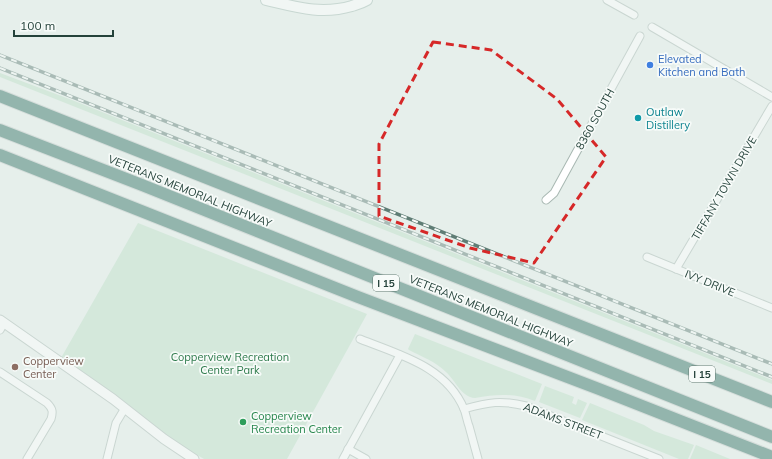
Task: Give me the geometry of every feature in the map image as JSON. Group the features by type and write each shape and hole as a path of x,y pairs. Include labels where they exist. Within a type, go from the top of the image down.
{"highway":[{"name":"VETERANS MEMORIAL HIGHWAY","path":"0,96 772,402"},
{"name":"VETERANS MEMORIAL HIGHWAY","path":"0,130 142,185 772,437"},
{"path":"0,155 358,297 600,389 772,457"}],"main road":[{"path":"266,0 298,8 324,11 346,8 367,0"}],"street":[{"path":"607,0 634,15"},
{"path":"652,27 772,97"},
{"name":"8360 SOUTH","path":"546,200 554,193 640,36"},
{"name":"TIFFANY TOWN DRIVE","path":"676,269 772,106"},
{"name":"IVY DRIVE","path":"647,258 772,308"},
{"path":"2,324 125,408 164,439 194,459"},
{"path":"360,339 418,362 441,377 449,386 464,409 478,459"},
{"path":"343,459 400,355"},
{"path":"0,372 47,404 52,410 51,419 27,459"},
{"name":"ADAMS STREET","path":"464,409 488,403 500,402 526,406 659,459"},
{"path":"107,459 116,423 125,408"},
{"path":"348,449 366,459"}],"highlighted area":[{"path":"433,42 491,50 557,99 606,157 534,263 470,248 379,216 379,144"}],"green space":[{"path":"0,73 72,100 772,380 772,384 0,77"},
{"name":"Copperview Recreation Center Park","path":"138,223 367,314 287,459 204,459 174,441 96,381 61,358"},
{"path":"415,334 542,384 535,401 513,395 475,398 466,395 442,368 408,349"},
{"path":"545,386 574,397 572,403 576,405 578,399 587,403 580,418 539,402"},
{"path":"590,403 644,425 654,431 694,445 688,459 679,459 582,420"},
{"path":"696,445 730,459 690,459"}],"railway":[{"path":"0,55 772,364"},
{"path":"0,68 772,377"}],"place":[{"name":"Elevated Kitchen and Bath","path":"650,65"},
{"name":"Outlaw Distillery","path":"638,118"},
{"name":"Copperview Center","path":"15,367"},
{"name":"Copperview Recreation Center","path":"243,422"}]}
